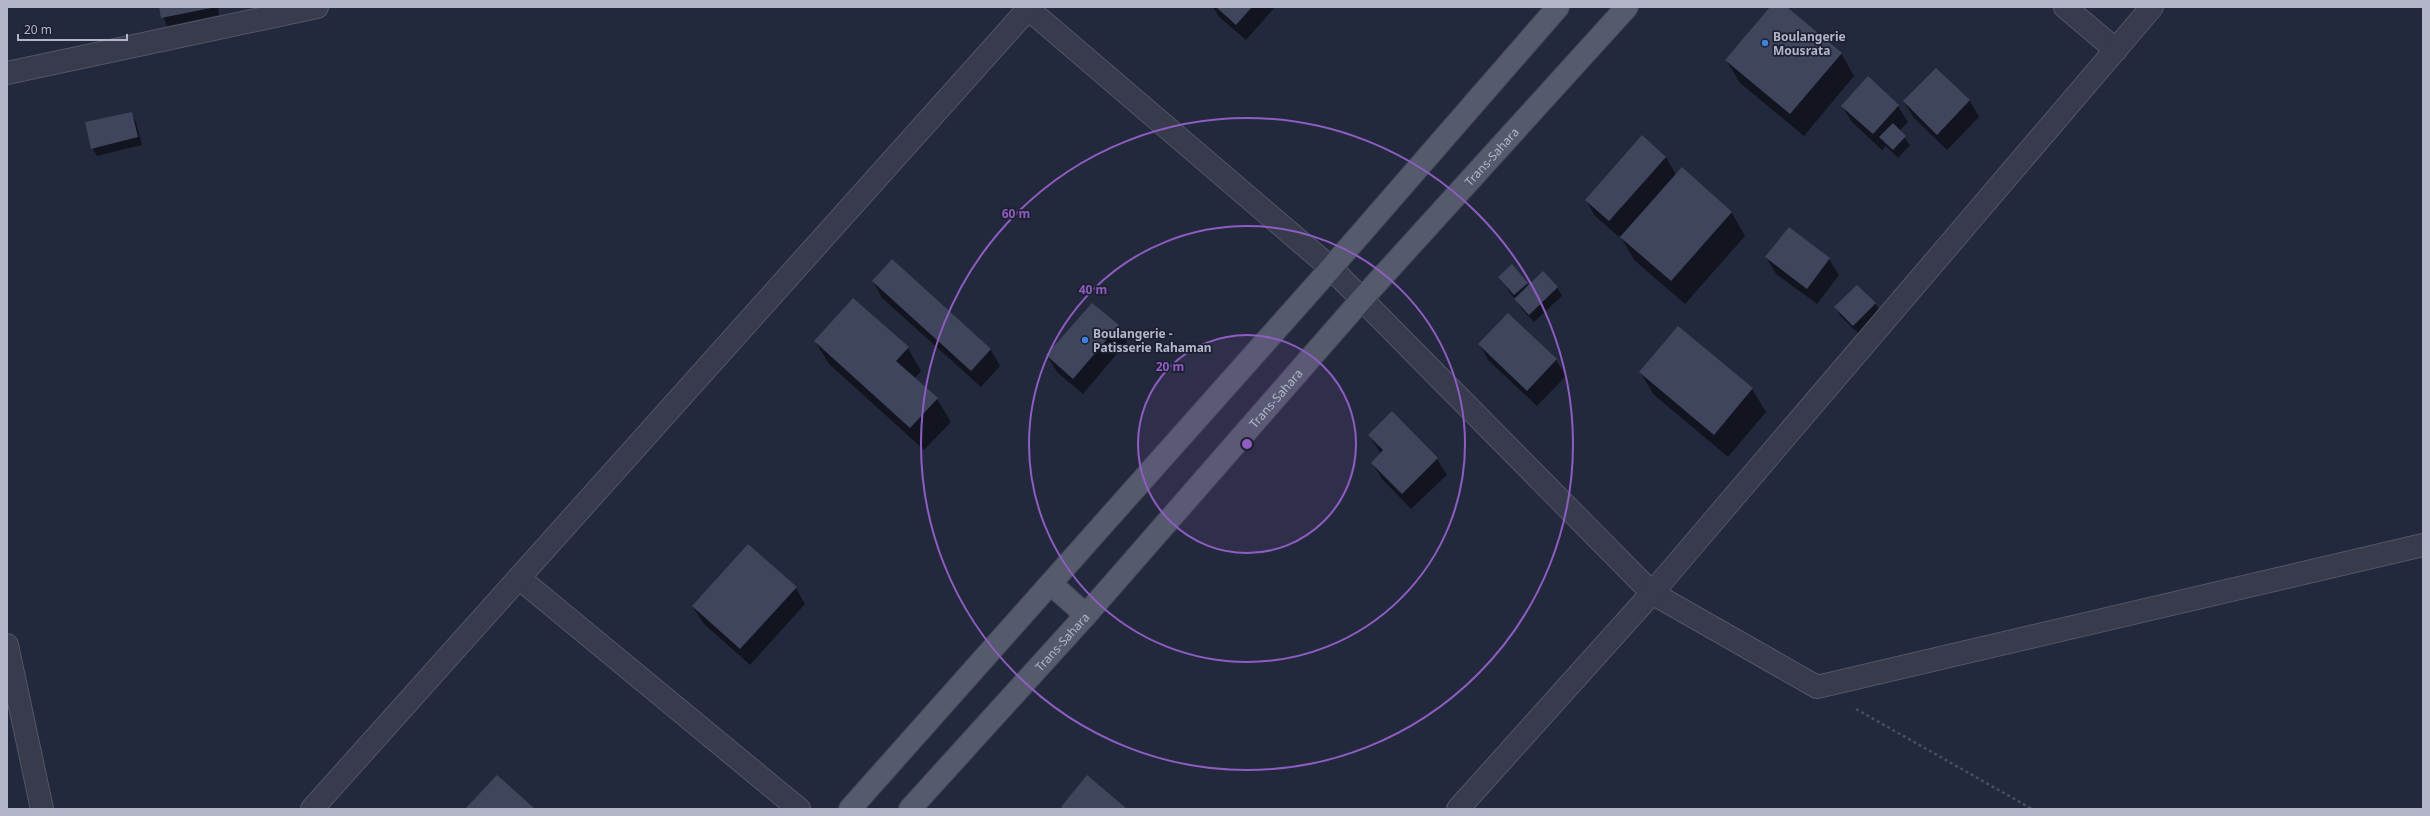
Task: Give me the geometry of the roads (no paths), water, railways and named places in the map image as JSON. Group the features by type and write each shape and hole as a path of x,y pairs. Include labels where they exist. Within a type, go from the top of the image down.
{"main road":[{"path":"850,809 1331,268 1558,7"},
{"name":"Trans-Sahara","path":"910,809 1086,616 1362,299 1627,7"},
{"path":"1051,584 1086,616"}],"street":[{"path":"7,73 317,7"},
{"path":"2065,7 2116,50"},
{"path":"1458,809 1652,593 2152,7"},
{"path":"312,809 1034,8 1052,30 1331,268 1652,593 1818,687 2423,545"},
{"path":"519,578 799,809"},
{"path":"7,645 42,809"}],"place":[{"name":"Boulangerie Mousrata","path":"1765,43"},
{"name":"Boulangerie - Patisserie Rahaman","path":"1085,340"}]}
